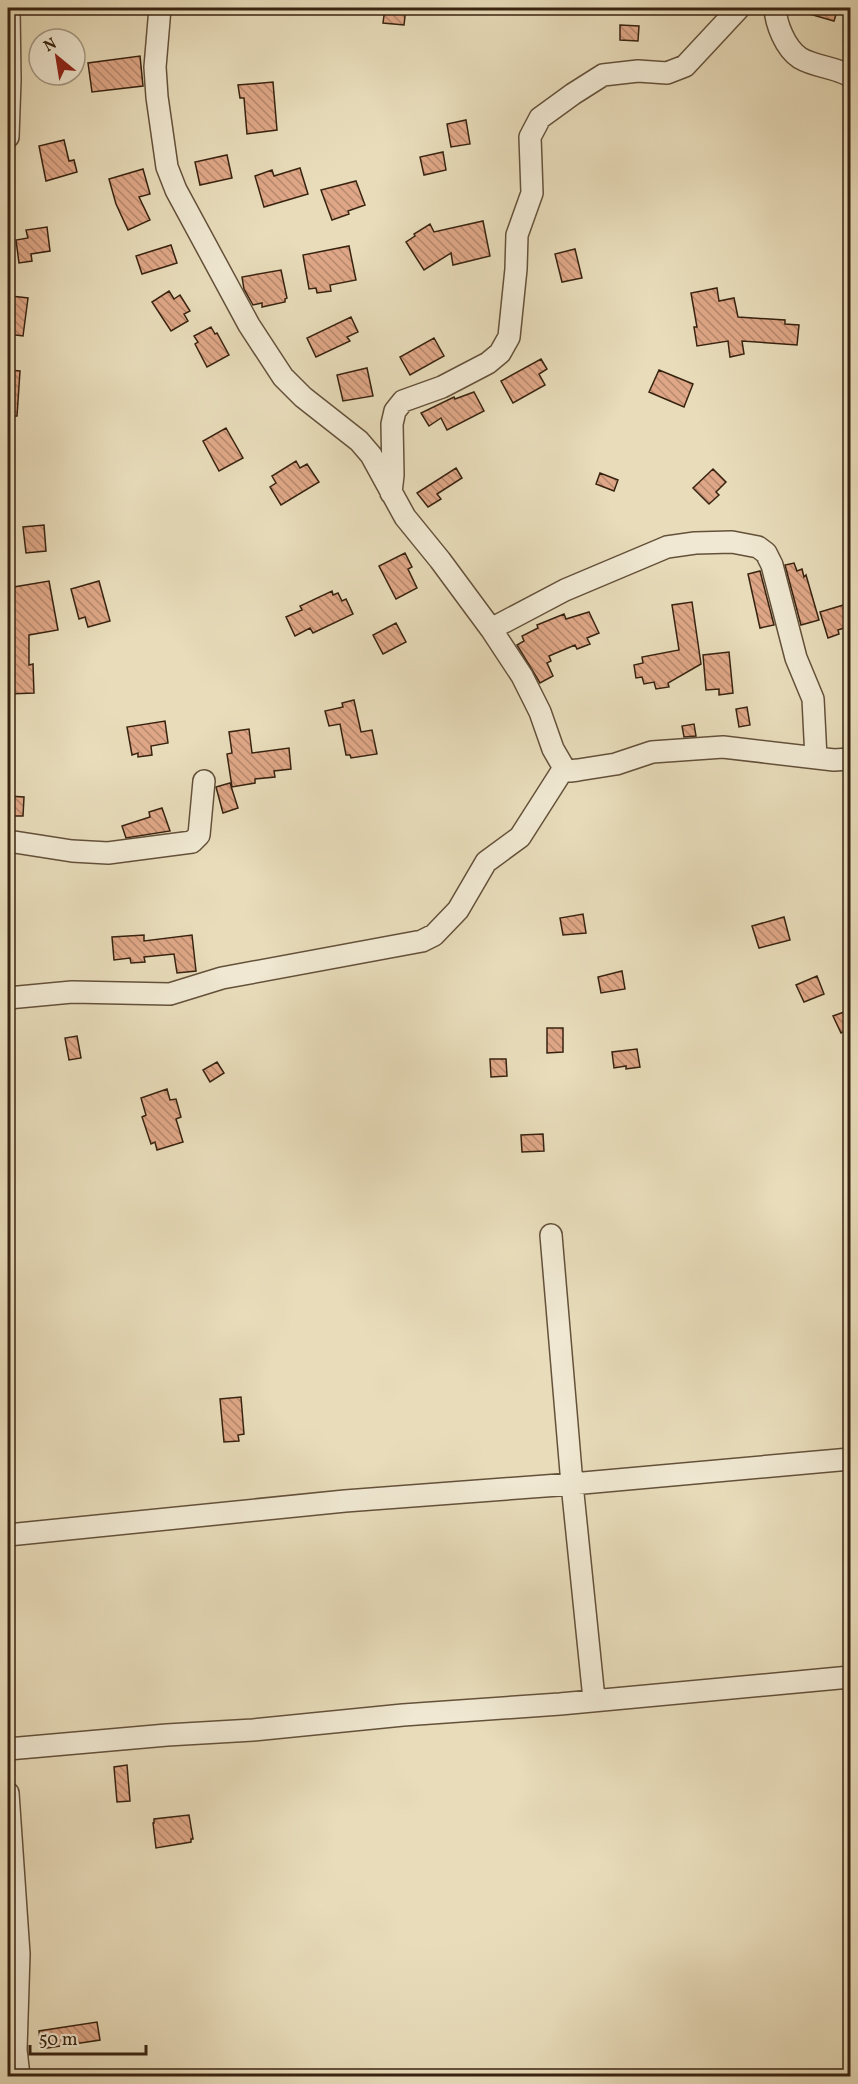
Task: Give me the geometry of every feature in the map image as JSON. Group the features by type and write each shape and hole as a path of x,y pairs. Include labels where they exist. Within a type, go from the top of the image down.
{"street":[{"path":"160,8 155,67 157,96 167,167 176,190 249,325 284,377 303,397 360,441 371,455 405,517 491,629 522,676 540,712 553,749 564,768 570,771 616,764 652,752 723,747 834,760 850,759"},
{"path":"391,494 392,424 395,411 403,401 442,387 488,363 500,352 509,337 517,235 532,193 530,137 540,118 603,75 638,71 667,72 686,66 739,8"},
{"path":"774,8 784,40 800,58 843,71 850,76"},
{"path":"8,136 9,14"},
{"path":"491,629 565,590 667,547 695,543 732,542 758,547 766,553 772,565 796,658 813,699 816,758"},
{"path":"8,998 72,992 170,994 222,978 422,941 434,935 458,910 486,862 520,837 564,768"},
{"path":"8,841 72,851 108,853 192,842 199,835 204,781"},
{"path":"551,1235 572,1484 594,1700"},
{"path":"8,1535 345,1501 572,1484 850,1459"},
{"path":"8,1749 850,1677"},
{"path":"8,1792 19,1954 16,2050 20,2076"}],"building":[{"path":"385,8 406,8 404,25 383,23"},
{"path":"800,8 838,8 834,21 799,11"},
{"path":"620,25 639,26 638,41 620,40"},
{"path":"140,56 143,86 92,92 88,63"},
{"path":"273,82 277,130 247,134 244,98 240,98 238,85"},
{"path":"466,120 470,144 451,147 447,124"},
{"path":"64,140 69,161 74,160 77,172 46,181 39,146"},
{"path":"443,152 446,170 424,175 420,157"},
{"path":"227,155 232,178 200,185 195,162"},
{"path":"300,168 308,194 264,207 255,176 272,170 274,176"},
{"path":"143,169 150,194 139,197 150,220 128,230 116,204 109,179"},
{"path":"356,181 365,205 332,220 321,190"},
{"path":"483,221 490,256 453,265 451,253 424,270 406,242 430,224 434,232"},
{"path":"47,227 50,251 31,254 32,261 19,263 16,240 28,238 26,230"},
{"path":"171,245 177,263 142,274 136,256"},
{"path":"349,246 356,280 330,285 331,291 317,293 316,288 309,289 303,255"},
{"path":"575,249 582,278 562,282 555,254"},
{"path":"281,270 287,298 285,302 262,307 262,303 253,305 244,289 242,277"},
{"path":"717,288 719,301 734,298 738,317 785,320 785,324 799,325 797,345 742,341 744,354 730,357 728,341 697,346 694,327 697,327 691,293"},
{"path":"169,291 174,299 180,295 190,311 184,314 188,321 171,331 152,302"},
{"path":"11,296 28,298 23,336 8,334"},
{"path":"351,317 358,332 347,337 350,341 316,357 307,338"},
{"path":"211,327 215,334 217,333 229,355 207,367 195,344 198,342 194,336"},
{"path":"434,338 444,356 410,375 400,357"},
{"path":"541,359 547,369 539,374 545,385 513,403 501,381"},
{"path":"367,368 373,396 343,401 337,375"},
{"path":"8,370 20,371 17,416 8,416"},
{"path":"659,370 693,384 684,407 649,392"},
{"path":"474,392 484,411 447,430 441,418 429,426 421,413 454,397 455,399"},
{"path":"226,428 243,458 219,471 203,441"},
{"path":"296,461 300,468 307,464 319,482 281,505 270,487 276,483 272,476"},
{"path":"456,468 462,478 437,494 441,499 428,507 417,493"},
{"path":"713,469 726,482 716,492 719,495 709,504 693,488"},
{"path":"600,473 618,480 614,491 596,484"},
{"path":"44,525 46,551 26,553 23,527"},
{"path":"405,553 412,567 408,569 417,588 396,599 379,566"},
{"path":"794,563 797,571 802,569 804,577 806,575 819,620 801,625 785,565"},
{"path":"760,571 774,625 760,628 748,574"},
{"path":"49,581 58,630 29,635 29,665 33,664 34,693 8,694 8,588"},
{"path":"99,581 110,621 88,627 85,617 79,619 71,589"},
{"path":"332,591 333,595 338,593 342,601 346,599 353,614 313,633 310,628 295,636 286,617 302,610 300,606"},
{"path":"692,602 701,664 668,683 669,687 656,689 654,682 644,684 642,677 636,678 634,665 643,663 642,657 679,650 672,605"},
{"path":"850,603 850,626 838,630 839,634 828,638 820,612"},
{"path":"589,612 599,633 587,638 590,644 577,649 575,645 549,656 551,661 547,663 553,676 540,683 517,645 524,641 522,636 538,628 537,625 564,614 566,619"},
{"path":"396,623 406,642 383,654 373,635"},
{"path":"729,652 733,693 719,695 719,689 706,690 703,655"},
{"path":"354,700 361,732 372,730 377,754 351,758 350,755 346,755 340,724 329,726 325,711 343,707 342,703"},
{"path":"747,707 750,725 739,727 736,709"},
{"path":"165,721 168,743 151,746 152,755 138,757 138,753 132,755 127,727"},
{"path":"694,724 696,736 684,737 682,726"},
{"path":"249,729 252,753 289,748 291,769 274,771 275,777 255,779 255,783 232,787 227,754 232,753 229,732"},
{"path":"230,783 238,808 223,813 216,787"},
{"path":"8,796 24,797 23,816 8,816"},
{"path":"162,808 170,831 126,838 122,826 150,817 149,812"},
{"path":"583,914 586,933 563,935 560,918"},
{"path":"784,917 790,940 759,948 752,926"},
{"path":"144,935 144,941 192,935 196,971 177,973 174,954 144,957 145,962 131,963 130,958 114,960 112,937"},
{"path":"622,971 625,989 601,993 598,977"},
{"path":"817,976 824,994 804,1002 796,985"},
{"path":"844,1012 850,1028 841,1033 833,1016"},
{"path":"547,1028 563,1028 563,1052 547,1053"},
{"path":"77,1036 81,1058 69,1060 65,1038"},
{"path":"637,1049 640,1067 614,1068 612,1052"},
{"path":"490,1059 506,1059 507,1076 491,1077"},
{"path":"217,1062 224,1073 210,1082 203,1070"},
{"path":"167,1089 170,1100 176,1099 181,1117 176,1119 183,1142 157,1150 155,1142 151,1144 142,1117 146,1115 141,1098"},
{"path":"543,1134 544,1151 522,1152 521,1135"},
{"path":"241,1397 244,1434 238,1435 239,1441 224,1442 220,1399"},
{"path":"127,1765 130,1801 117,1802 114,1767"},
{"path":"189,1815 193,1839 191,1842 156,1848 154,1819"},
{"path":"97,2022 100,2040 41,2049 39,2031"}]}
